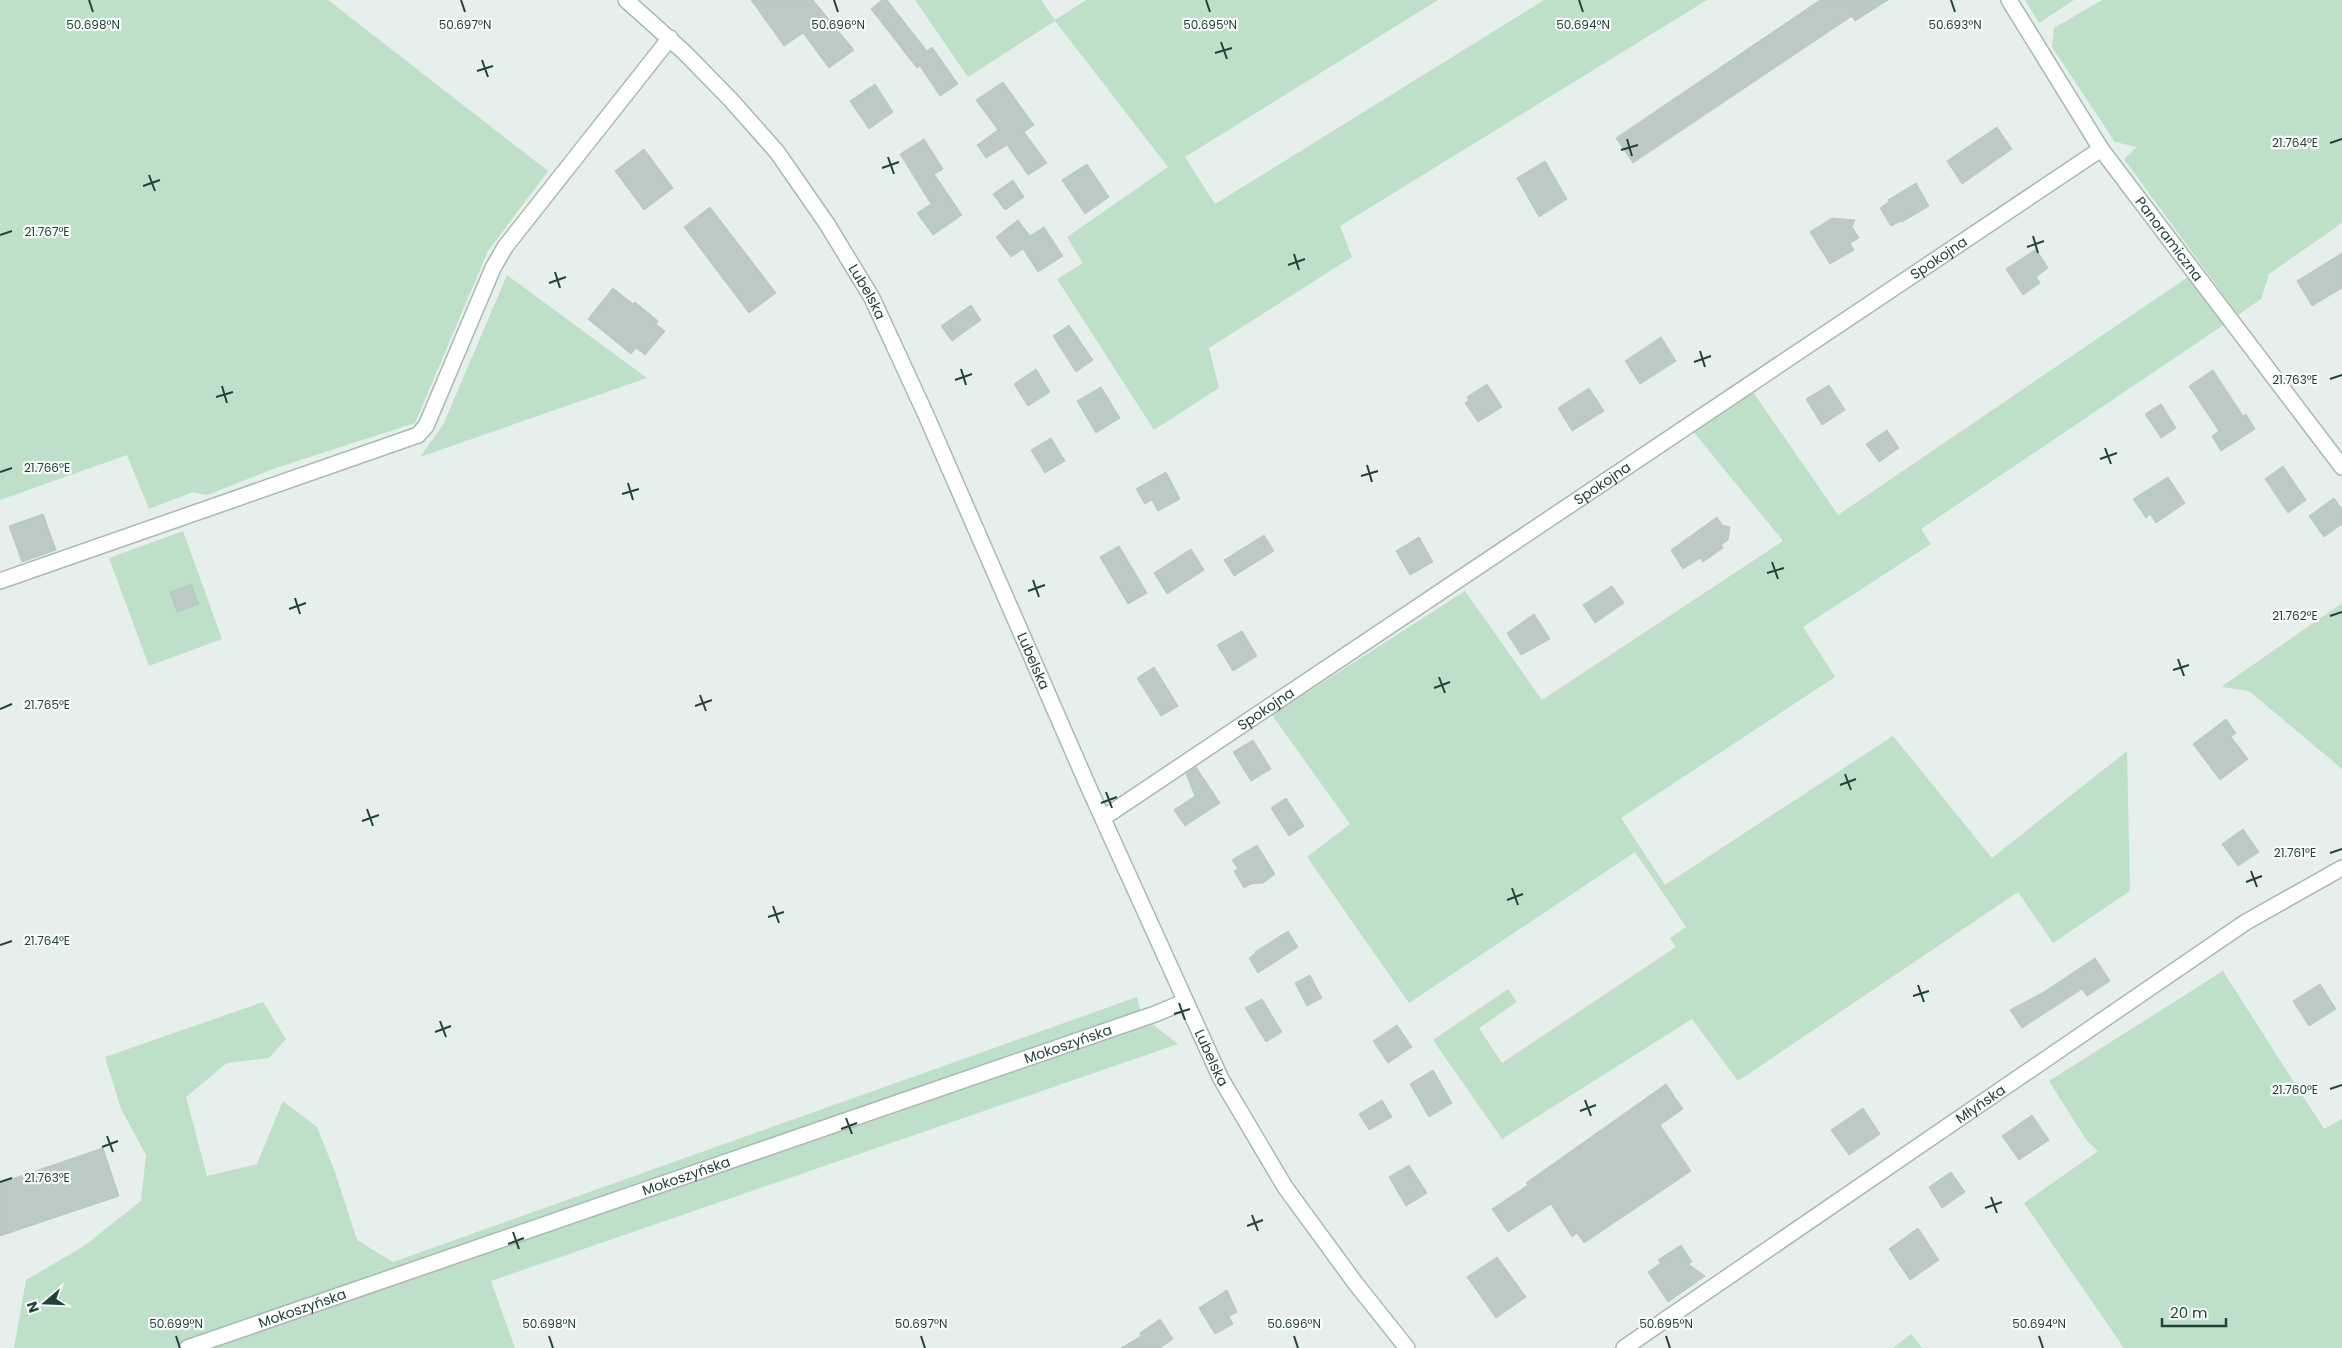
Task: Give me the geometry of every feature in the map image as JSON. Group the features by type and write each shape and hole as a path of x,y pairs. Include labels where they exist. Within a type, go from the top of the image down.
{"street":[{"name":"Lubelska","path":"626,0 670,38 732,100 777,152 827,224 872,298 926,415 1184,1002 1221,1079 1285,1187 1356,1284 1407,1348"},
{"name":"Panoramiczna","path":"2009,0 2101,149 2342,467"},
{"path":"0,581 418,435 426,426 493,268 505,247 670,38"},
{"name":"Spokojna","path":"1103,818 2101,149"},
{"name":"Młyńska","path":"1624,1348 2246,922 2342,868"},
{"name":"Mokoszyńska","path":"188,1348 1155,1014 1184,1002"}],"green space":[{"path":"0,0 328,0 548,171 488,251 415,423 276,468 207,495 193,492 149,509 127,455 0,500"},
{"path":"915,0 1041,0 1055,20 1086,0 1438,0 1185,157 1215,204 1544,0 1707,0 1340,226 1352,257 1209,348 1219,388 1154,430 1057,279 1083,263 1067,237 1168,167 1055,21 968,77"},
{"path":"2025,0 2074,0 2039,23"},
{"path":"2102,0 2342,0 2342,223 2269,274 2261,299 2238,315 2124,159 2137,147 2115,142 2052,47 2054,28"},
{"path":"507,275 647,378 420,457 443,425"},
{"path":"2188,277 2225,324 1921,529 1931,544 1803,627 1835,677 1621,818 1665,885 1893,736 1992,858 2127,751 2130,891 2053,943 2018,892 1738,1081 1692,1019 1502,1139 1433,1040 1508,989 1517,1002 1479,1028 1502,1063 1676,947 1670,938 1686,927 1635,852 1409,1003 1307,857 1350,824 1272,715 1465,591 1542,700 1783,541 1692,430 1751,389 1838,515"},
{"path":"183,531 222,639 149,666 109,558"},
{"path":"2342,603 2342,769 2249,691 2221,687"},
{"path":"2223,971 2324,1129 2342,1119 2342,1348 2124,1348 2024,1203 2098,1151 2087,1141 2049,1081"},
{"path":"1137,997 1142,1016 1178,1044 491,1281 515,1348 14,1348 26,1280 84,1246 141,1201 146,1155 121,1109 105,1057 263,1002 286,1039 269,1058 227,1063 186,1097 207,1176 257,1164 283,1101 317,1127 335,1172 357,1240 393,1262"},
{"path":"1911,1334 1922,1348 1893,1348"}],"building":[{"path":"751,0 813,0 854,50 829,68 803,33 784,46"},
{"path":"882,0 887,0 927,51 932,47 958,84 940,96 920,66 917,68 871,9"},
{"path":"1820,0 1888,0 1855,21 1852,16 1633,163 1616,138"},
{"path":"1003,82 1034,125 1024,132 1047,163 1028,175 1007,145 986,158 977,145 998,130 976,100"},
{"path":"875,84 893,112 869,129 850,101"},
{"path":"1997,127 2012,149 1962,184 1947,161"},
{"path":"924,139 943,169 934,174 962,215 933,235 917,213 931,204 900,154"},
{"path":"644,149 673,188 644,210 615,171"},
{"path":"1545,161 1567,199 1539,217 1517,178"},
{"path":"1087,164 1109,197 1085,214 1062,180"},
{"path":"1013,180 1024,197 1005,210 993,194"},
{"path":"1916,183 1929,206 1902,222 1891,226 1880,208 1889,202 1888,200"},
{"path":"710,207 776,293 749,313 684,227"},
{"path":"1832,218 1855,220 1852,227 1859,238 1850,243 1854,250 1830,264 1810,232"},
{"path":"1018,220 1030,236 1044,227 1063,256 1038,272 1023,249 1011,257 996,237"},
{"path":"2036,249 2048,268 2036,277 2040,283 2023,295 2006,269"},
{"path":"2342,253 2342,288 2312,306 2297,281"},
{"path":"613,288 633,304 635,302 658,321 656,324 665,331 645,355 636,348 631,354 588,319"},
{"path":"971,305 981,320 952,341 941,326"},
{"path":"1069,325 1093,360 1076,372 1053,336"},
{"path":"1661,337 1676,361 1640,384 1625,361"},
{"path":"1036,369 1050,392 1028,406 1014,384"},
{"path":"2213,370 2243,416 2246,414 2255,429 2221,451 2212,436 2219,431 2189,386"},
{"path":"1487,384 1502,407 1478,422 1465,403 1469,400 1467,397"},
{"path":"1829,385 1845,410 1822,425 1806,399"},
{"path":"1101,387 1120,418 1096,433 1077,401"},
{"path":"1589,388 1604,411 1572,431 1558,408"},
{"path":"2161,404 2176,428 2161,438 2145,414"},
{"path":"1887,430 1899,448 1879,462 1866,444"},
{"path":"1051,438 1065,461 1045,473 1031,450"},
{"path":"2283,466 2306,500 2288,513 2265,479"},
{"path":"1166,472 1180,499 1158,511 1152,500 1145,504 1136,489"},
{"path":"2168,477 2185,503 2156,523 2150,514 2146,518 2133,499"},
{"path":"2334,498 2342,509 2342,524 2324,537 2309,516"},
{"path":"43,514 56,550 22,562 9,526"},
{"path":"1717,517 1722,525 1730,527 1728,540 1721,545 1723,548 1703,562 1700,558 1683,569 1671,550"},
{"path":"1264,535 1274,551 1234,576 1224,560"},
{"path":"1419,537 1433,562 1410,575 1396,551"},
{"path":"1119,546 1147,593 1128,604 1100,557"},
{"path":"1191,549 1204,570 1167,594 1154,573"},
{"path":"191,584 199,604 177,612 170,592"},
{"path":"1612,586 1624,603 1595,623 1583,605"},
{"path":"1534,614 1550,639 1521,655 1507,633"},
{"path":"1242,631 1257,656 1233,671 1217,645"},
{"path":"1154,667 1178,706 1161,716 1137,678"},
{"path":"2226,719 2236,733 2231,737 2248,759 2220,780 2193,744"},
{"path":"1253,740 1271,769 1251,781 1233,752"},
{"path":"1196,767 1220,803 1185,826 1174,810 1195,796 1186,774"},
{"path":"1286,798 1304,826 1289,836 1271,808"},
{"path":"2243,829 2259,852 2238,866 2222,844"},
{"path":"1257,845 1275,874 1263,883 1251,884 1244,888 1234,871 1238,869 1232,860"},
{"path":"1288,931 1298,947 1258,973 1249,958 1255,952"},
{"path":"2095,958 2110,981 2087,996 2082,989 2022,1028 2010,1010 2044,992"},
{"path":"1310,975 1322,998 1307,1006 1295,983"},
{"path":"2320,984 2336,1009 2309,1026 2293,1001"},
{"path":"1262,999 1282,1032 1266,1042 1245,1008"},
{"path":"1397,1025 1412,1047 1388,1063 1373,1041"},
{"path":"1433,1070 1452,1103 1429,1117 1410,1084"},
{"path":"1666,1084 1683,1109 1660,1125 1691,1171 1584,1243 1577,1233 1572,1237 1551,1204 1508,1232 1492,1209 1528,1185 1526,1183"},
{"path":"1382,1100 1392,1117 1369,1130 1359,1114"},
{"path":"1863,1108 1880,1134 1849,1155 1831,1130"},
{"path":"2032,1115 2049,1140 2019,1160 2002,1136"},
{"path":"103,1148 119,1196 0,1236 0,1183"},
{"path":"1409,1165 1427,1193 1406,1206 1389,1177"},
{"path":"1951,1172 1965,1192 1942,1208 1929,1187"},
{"path":"1918,1228 1939,1260 1910,1280 1889,1249"},
{"path":"1681,1245 1692,1262 1688,1264 1705,1276 1668,1302 1648,1272 1661,1263 1658,1260"},
{"path":"1497,1257 1526,1297 1496,1318 1467,1277"},
{"path":"1227,1290 1237,1312 1229,1316 1233,1324 1215,1334 1199,1308"},
{"path":"1160,1319 1173,1339 1160,1348 1121,1348 1141,1336 1140,1333"}]}
